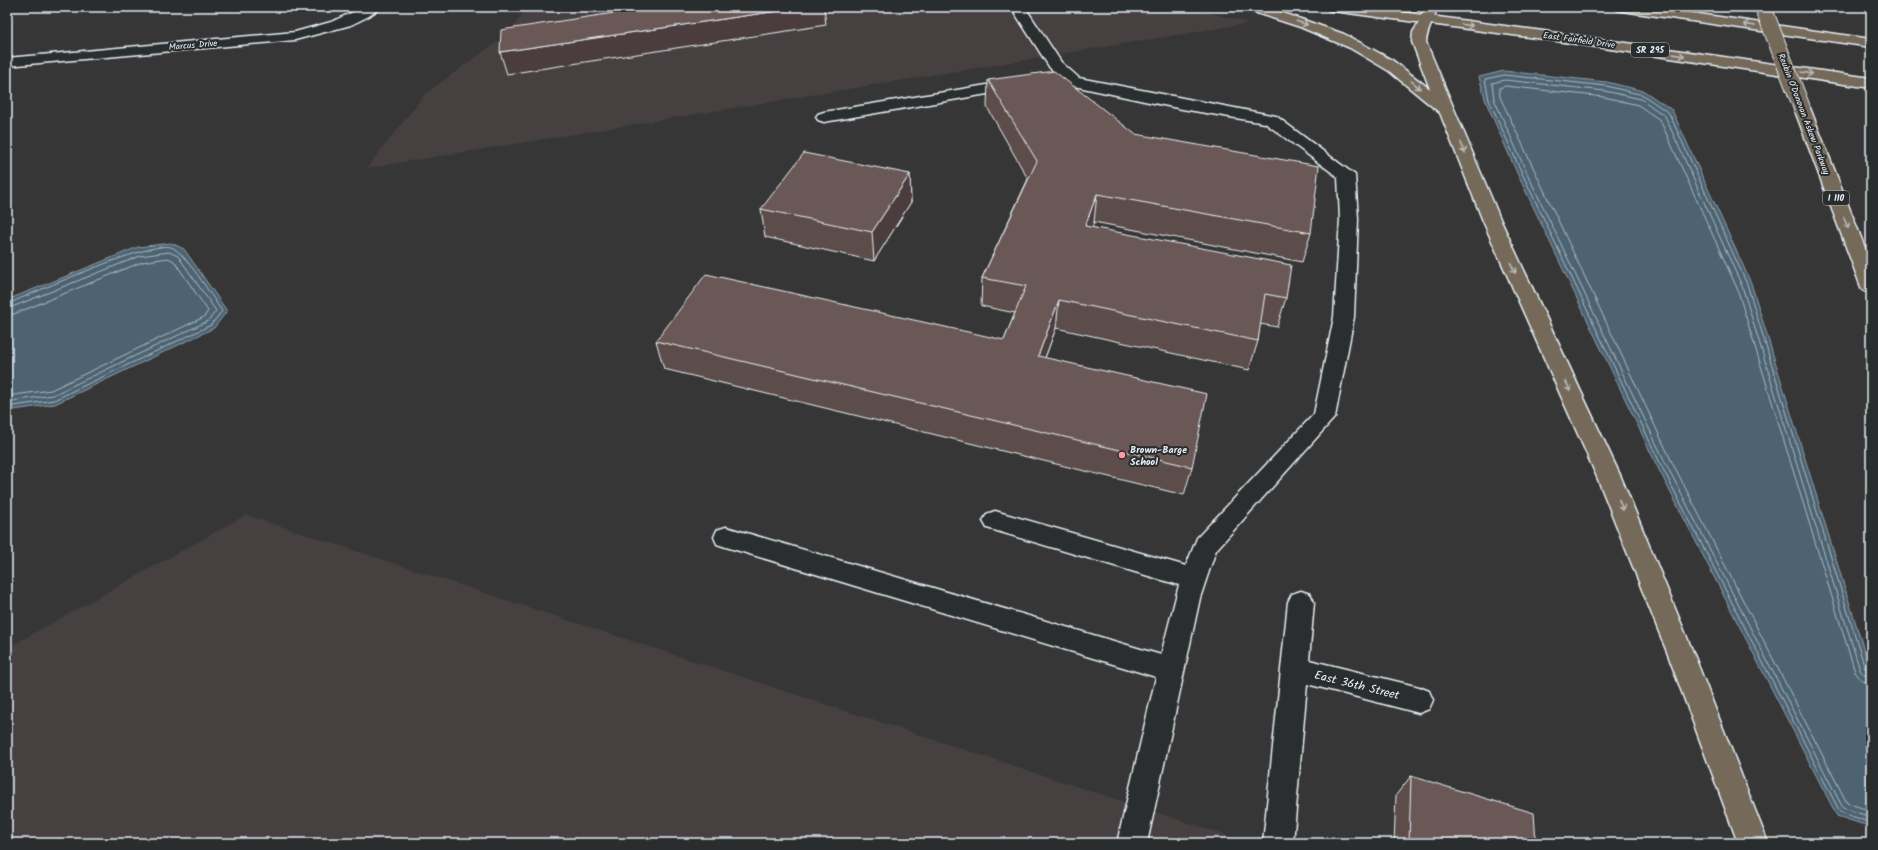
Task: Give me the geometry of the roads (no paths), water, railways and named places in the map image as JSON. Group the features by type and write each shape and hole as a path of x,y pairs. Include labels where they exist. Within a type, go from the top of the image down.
{"main road":[{"path":"1252,7 1313,26 1365,49 1405,75 1448,112"},
{"name":"East Fairfield Drive","path":"1333,7 1429,14 1543,35 1871,83"},
{"path":"1622,7 1871,43"},
{"name":"Reubin O'Donovan Askew Parkway","path":"1763,7 1871,288"},
{"path":"1429,14 1422,26 1419,42 1492,221 1609,478 1680,652 1752,843"}],"street":[{"name":"Marcus Drive","path":"7,62 295,36 339,25 360,16 374,7"},
{"path":"1018,7 1055,65 1060,78 1182,104 1270,119 1346,175 1349,219 1344,317 1324,417 1206,545 1187,598 1132,843"},
{"path":"824,117 1029,83"},
{"path":"995,521 1194,579"},
{"path":"726,537 1171,670"},
{"path":"1278,843 1301,602"},
{"name":"East 36th Street","path":"1295,669 1419,700"}],"water":[{"path":"1504,71 1607,82 1644,91 1672,110 1751,283 1871,673 1871,827 1837,816 1658,468 1517,173 1486,102 1479,77"},
{"path":"171,243 184,249 227,311 214,328 55,404 7,411 7,300 138,247"}],"place":[{"name":"Brown-Barge School","path":"1122,455"}]}
